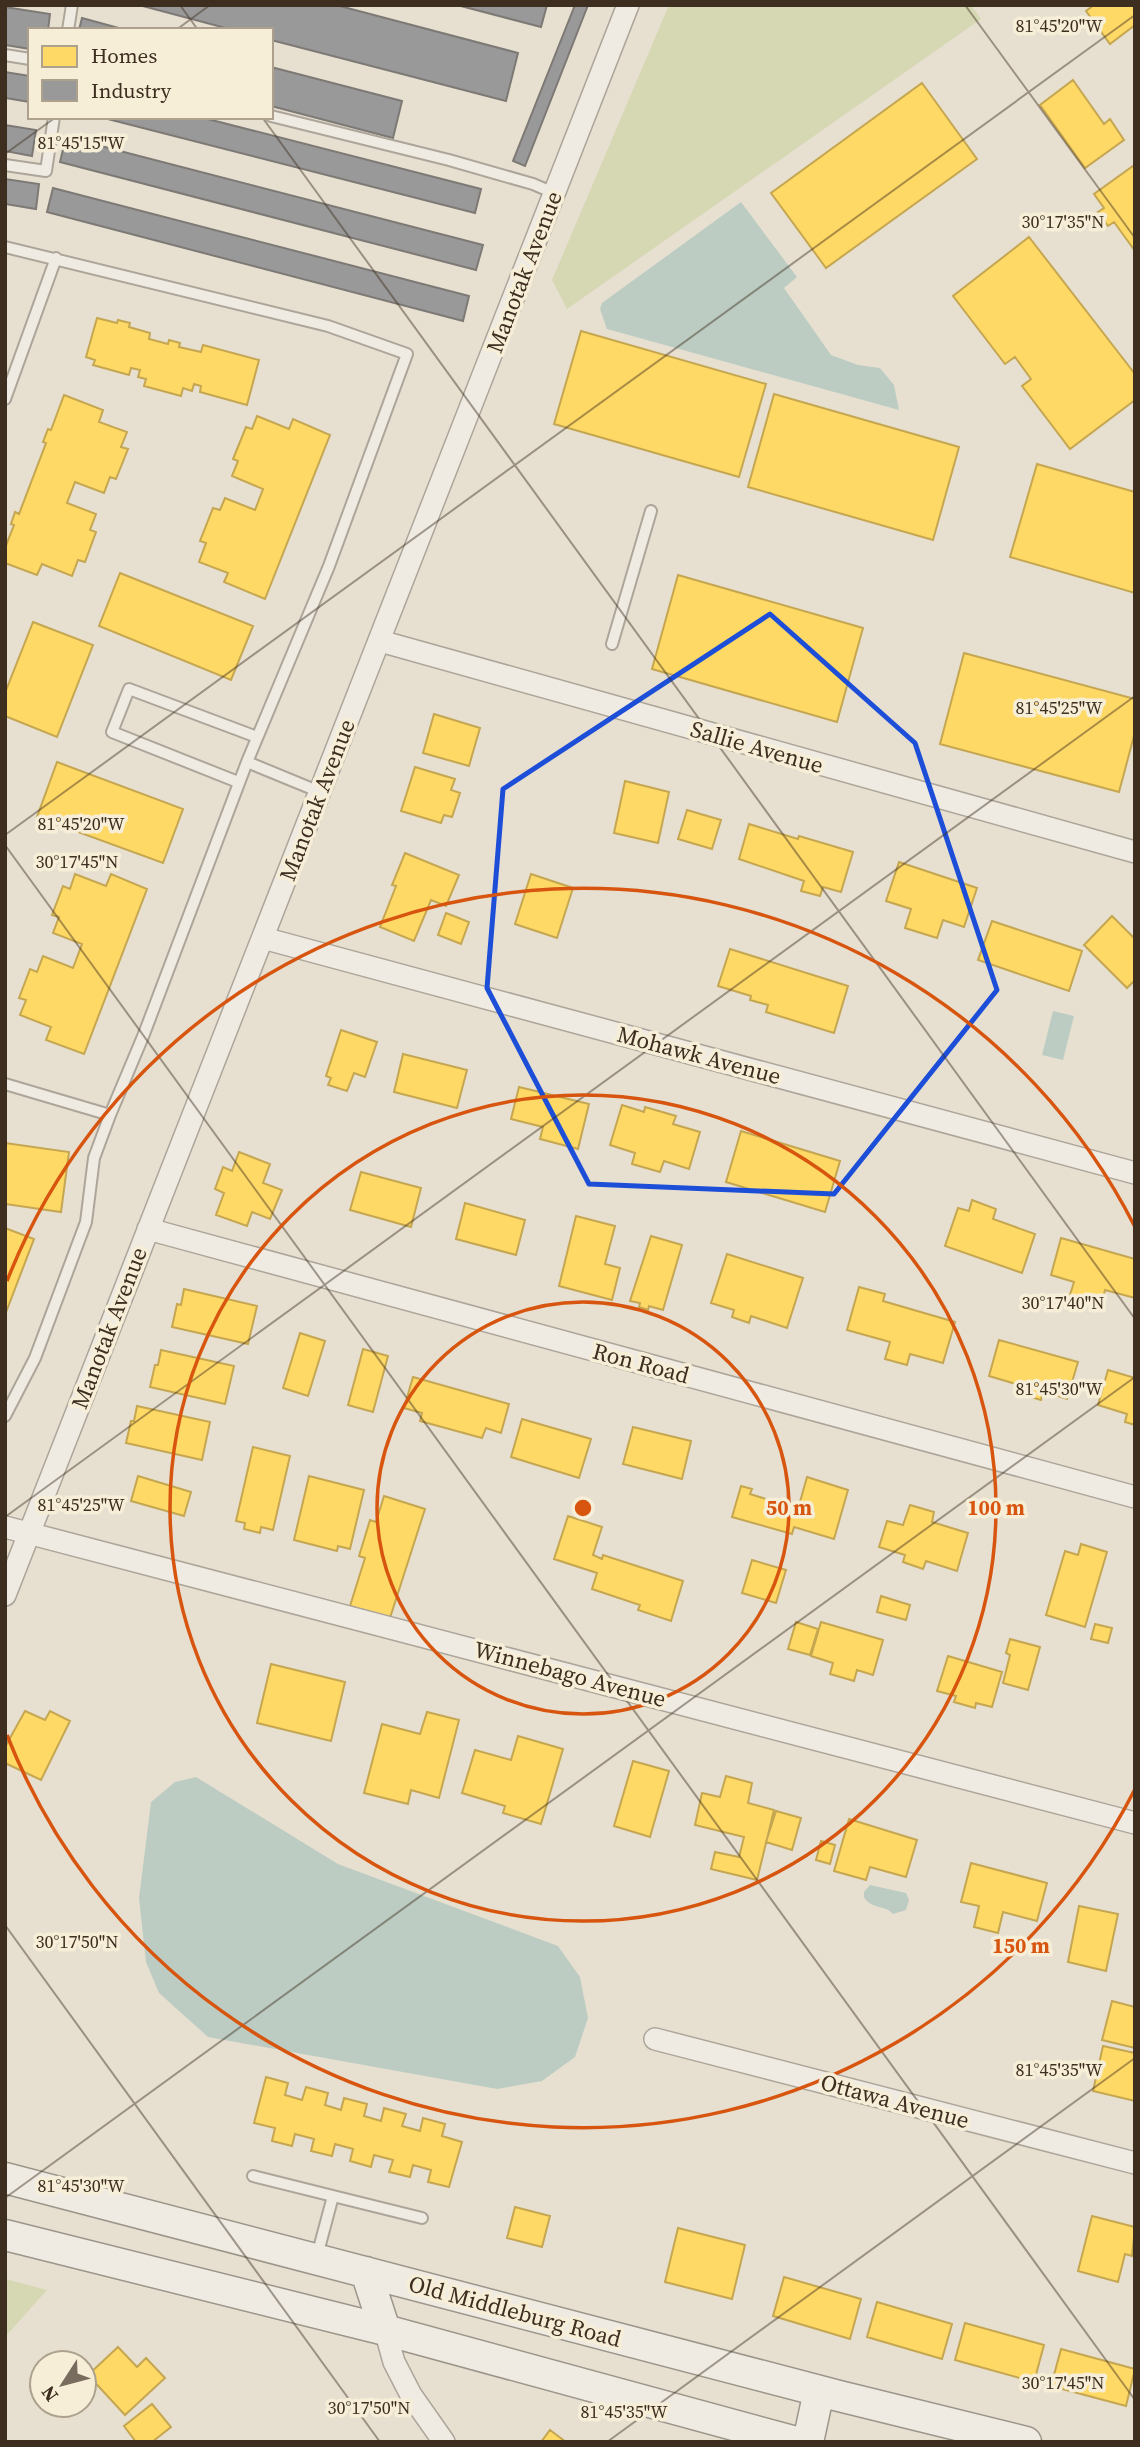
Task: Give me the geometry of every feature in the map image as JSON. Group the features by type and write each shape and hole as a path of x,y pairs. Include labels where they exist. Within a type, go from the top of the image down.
{"main road":[{"name":"Old Middleburg Road","path":"5,2178 820,2391 1026,2442"},
{"path":"5,2235 385,2330 796,2442"},
{"path":"366,2272 385,2330"},
{"path":"808,2442 820,2391"}],"street":[{"name":"Manotak Avenue","path":"5,1595 628,5"},
{"name":"Sallie Avenue","path":"380,641 1135,852"},
{"name":"Mohawk Avenue","path":"263,938 1135,1173"},
{"name":"Ron Road","path":"148,1229 1135,1497"},
{"name":"Winnebago Avenue","path":"5,1527 1135,1823"},
{"name":"Ottawa Avenue","path":"655,2039 1135,2163"},
{"path":"385,2330 394,2362 411,2395 444,2442"}],"lane":[{"path":"68,28 72,5"},
{"path":"5,55 28,59"},
{"path":"273,116 449,160 533,184 554,193"},
{"path":"5,164 46,172 54,119"},
{"path":"5,247 328,326 407,354 329,566 238,782 144,1034 110,1115 94,1158 86,1222 35,1358 5,1416"},
{"path":"5,399 56,258"},
{"path":"612,644 651,511"},
{"path":"238,782 111,732 129,689 257,737"},
{"path":"247,762 320,792"},
{"path":"5,1084 110,1115"},
{"path":"253,2175 422,2218"},
{"path":"317,2259 333,2196"}],"highlighted area":[{"path":"770,614 915,743 997,990 834,1194 589,1184 487,988 503,789"}],"green space":[{"path":"669,5 971,5 981,19 567,309 552,280"},
{"path":"5,2279 47,2290 5,2337"}],"shaded area":[{"path":"741,202 797,277 784,288 831,355 858,365 880,368 894,385 899,410 607,329 600,309 602,303"},
{"path":"1053,1011 1074,1016 1063,1060 1042,1055"},
{"path":"196,1777 338,1864 558,1946 580,1977 588,2018 575,2057 542,2081 497,2089 208,2037 159,1993 146,1962 139,1898 151,1802 175,1782"},
{"path":"870,1885 906,1893 909,1900 906,1910 893,1914 867,1901 864,1892"}],"building: Homes":[{"path":"1094,5 1135,5 1135,25 1110,44 1086,11"},
{"path":"1073,80 1104,124 1110,119 1124,140 1085,168 1040,105"},
{"path":"922,83 977,159 826,268 771,193"},
{"path":"1133,166 1135,251 1114,222 1108,226 1098,212 1104,208 1094,194"},
{"path":"1029,237 1135,374 1135,400 1070,449 1022,386 1031,379 1015,357 1005,364 953,296"},
{"path":"97,318 130,323 129,327 150,333 149,339 168,344 169,340 180,343 179,347 201,352 203,345 259,360 247,405 200,392 201,386 194,384 192,391 183,388 181,396 144,386 146,379 138,377 140,370 131,368 129,375 93,365 95,360 86,357"},
{"path":"581,331 766,384 739,477 554,424"},
{"path":"774,394 959,447 933,540 748,487"},
{"path":"64,395 103,410 99,422 127,432 121,447 128,449 116,479 110,477 104,493 75,482 67,503 96,514 90,530 96,532 85,562 78,560 72,576 42,564 37,575 5,563 5,548 14,525 11,524 15,512 19,514 46,443 43,442 48,429 51,430"},
{"path":"257,416 289,429 293,419 330,435 265,599 224,582 228,573 199,562 206,543 200,541 213,508 220,510 225,498 255,510 263,489 232,476 238,461 233,459 246,427 252,429"},
{"path":"1037,464 1135,492 1135,593 1010,557"},
{"path":"120,573 253,626 231,680 99,626"},
{"path":"678,575 863,628 837,722 652,669"},
{"path":"33,622 93,645 57,737 5,716 5,693"},
{"path":"964,653 1135,699 1135,732 1119,792 940,744"},
{"path":"434,714 480,728 469,766 423,753"},
{"path":"57,762 183,809 163,863 37,817"},
{"path":"415,767 455,779 451,790 460,793 452,817 444,815 441,823 401,811"},
{"path":"625,781 669,792 658,843 614,833"},
{"path":"687,810 721,820 712,849 678,839"},
{"path":"749,824 853,852 841,892 823,887 820,896 801,891 804,881 739,859"},
{"path":"405,853 459,875 446,906 431,900 414,941 380,927"},
{"path":"899,862 977,888 964,927 943,920 937,938 905,928 911,909 886,901"},
{"path":"75,874 106,886 111,874 147,889 84,1054 46,1040 51,1027 20,1015 26,1000 19,998 30,969 37,972 43,956 73,968 82,944 53,933 59,917 52,915 63,886 70,889"},
{"path":"531,874 573,888 557,938 515,924"},
{"path":"446,913 469,922 461,944 438,935"},
{"path":"1112,916 1135,939 1135,980 1127,988 1084,945"},
{"path":"992,921 1082,951 1069,991 978,960"},
{"path":"730,949 848,986 834,1033 766,1012 768,1005 750,1000 751,996 718,986"},
{"path":"341,1030 377,1042 365,1077 354,1073 347,1091 328,1085 331,1078 326,1076"},
{"path":"403,1054 467,1070 457,1108 394,1092"},
{"path":"519,1087 589,1104 578,1149 540,1139 543,1127 511,1119"},
{"path":"622,1105 644,1112 645,1107 676,1116 673,1124 700,1132 689,1169 664,1161 660,1172 632,1164 635,1153 610,1145"},
{"path":"741,1131 840,1161 825,1212 726,1182"},
{"path":"5,1143 69,1152 61,1212 5,1204"},
{"path":"239,1152 270,1164 263,1183 282,1190 270,1219 252,1212 247,1226 216,1215 224,1193 215,1189 223,1167 232,1171"},
{"path":"361,1172 421,1188 411,1227 350,1210"},
{"path":"972,1200 996,1209 993,1219 1035,1234 1022,1273 945,1246 958,1208 969,1211"},
{"path":"465,1203 525,1220 516,1255 456,1239"},
{"path":"576,1216 615,1226 605,1264 620,1268 612,1300 559,1286"},
{"path":"5,1228 34,1239 5,1315"},
{"path":"651,1236 682,1245 663,1310 649,1306 648,1310 639,1307 640,1303 630,1301"},
{"path":"1061,1238 1135,1259 1135,1298 1105,1290 1101,1307 1069,1298 1074,1282 1051,1275"},
{"path":"727,1254 803,1278 787,1328 751,1316 749,1323 732,1317 734,1310 711,1303"},
{"path":"859,1287 885,1294 883,1301 955,1322 943,1363 910,1354 907,1365 885,1359 890,1342 847,1330"},
{"path":"184,1289 257,1306 248,1344 172,1327 177,1304 181,1305"},
{"path":"300,1333 325,1341 308,1396 283,1388"},
{"path":"999,1340 1078,1362 1067,1399 1043,1391 1041,1400 1024,1395 1026,1387 989,1376"},
{"path":"363,1349 388,1356 373,1412 348,1405"},
{"path":"161,1350 234,1366 225,1404 150,1387"},
{"path":"1108,1370 1135,1378 1135,1425 1125,1422 1127,1414 1098,1405"},
{"path":"413,1377 509,1404 501,1433 486,1428 482,1438 420,1421 422,1413 404,1408"},
{"path":"137,1406 210,1422 202,1460 126,1443"},
{"path":"522,1419 591,1439 579,1478 511,1457"},
{"path":"633,1427 691,1441 682,1479 623,1464"},
{"path":"253,1447 290,1456 273,1530 261,1527 260,1533 244,1529 245,1523 236,1521"},
{"path":"138,1476 191,1492 184,1516 131,1501"},
{"path":"309,1476 364,1490 350,1549 338,1546 337,1551 294,1540"},
{"path":"807,1477 848,1490 834,1539 794,1527 792,1534 732,1517 741,1486 752,1489 750,1494 798,1509"},
{"path":"384,1496 425,1509 390,1618 350,1606 365,1558 359,1556 370,1520 376,1522"},
{"path":"910,1505 934,1512 932,1522 968,1533 957,1571 926,1561 923,1569 903,1562 905,1555 879,1547 887,1521 903,1525"},
{"path":"568,1516 602,1527 593,1555 602,1559 603,1555 683,1581 671,1621 638,1610 640,1605 592,1589 597,1573 554,1559"},
{"path":"1081,1544 1107,1552 1085,1627 1046,1615 1065,1551 1078,1555"},
{"path":"752,1560 786,1570 776,1603 742,1593"},
{"path":"881,1596 910,1605 906,1620 877,1612"},
{"path":"796,1622 818,1629 810,1655 788,1649"},
{"path":"821,1622 883,1640 873,1675 857,1670 854,1681 830,1674 833,1663 811,1656"},
{"path":"1095,1624 1112,1628 1108,1643 1091,1639"},
{"path":"1010,1639 1040,1647 1028,1690 1003,1683 1010,1655 1006,1653"},
{"path":"948,1656 1002,1672 992,1707 976,1703 975,1708 954,1702 956,1696 937,1691"},
{"path":"271,1664 345,1682 331,1741 257,1723"},
{"path":"25,1711 45,1720 50,1711 70,1721 41,1780 5,1763 5,1747"},
{"path":"427,1712 459,1720 439,1798 411,1790 408,1804 364,1793 382,1724 420,1734"},
{"path":"518,1736 563,1749 541,1824 503,1813 505,1806 462,1793 475,1750 511,1760"},
{"path":"633,1761 669,1771 650,1837 614,1826"},
{"path":"726,1776 752,1783 748,1803 774,1810 757,1880 711,1869 715,1852 739,1857 744,1837 695,1825 702,1793 720,1797"},
{"path":"776,1811 801,1818 792,1850 766,1842"},
{"path":"849,1819 917,1840 906,1877 870,1867 866,1880 834,1871"},
{"path":"821,1841 835,1845 830,1864 816,1860"},
{"path":"971,1863 1047,1883 1037,1921 1003,1912 998,1933 974,1927 979,1906 961,1902"},
{"path":"1079,1906 1118,1914 1106,1971 1068,1962"},
{"path":"1112,2001 1135,2007 1135,2048 1102,2040"},
{"path":"1103,2046 1135,2053 1135,2101 1093,2091"},
{"path":"266,2077 288,2083 285,2095 302,2100 306,2087 328,2093 325,2105 341,2110 344,2098 367,2104 364,2116 381,2121 384,2108 406,2114 402,2126 420,2131 423,2118 445,2124 442,2136 462,2142 449,2187 428,2182 431,2170 413,2165 410,2177 389,2172 393,2160 374,2155 371,2167 350,2161 353,2149 335,2144 332,2156 311,2151 314,2139 295,2134 292,2146 272,2141 275,2128 254,2123"},
{"path":"515,2207 550,2216 542,2247 507,2238"},
{"path":"1092,2216 1135,2227 1132,2256 1125,2254 1118,2282 1078,2271"},
{"path":"678,2228 745,2245 732,2299 665,2282"},
{"path":"784,2277 861,2299 850,2339 773,2316"},
{"path":"877,2302 952,2324 942,2359 867,2337"},
{"path":"965,2323 1044,2345 1034,2382 955,2360"},
{"path":"118,2347 137,2367 146,2358 165,2378 125,2415 98,2386 98,2366"},
{"path":"1061,2349 1135,2369 1126,2406 1051,2386"},
{"path":"152,2404 171,2427 152,2442 136,2442 124,2426"},
{"path":"550,2430 566,2442 541,2442"}],"building: Industry":[{"path":"139,5 336,5 518,53 506,101 273,41 273,28 225,28"},
{"path":"457,5 547,5 541,27"},
{"path":"575,5 588,5 525,166 513,161"},
{"path":"5,7 50,14 48,28 28,28 28,49 5,45"},
{"path":"82,18 119,28 80,28"},
{"path":"273,68 402,101 393,138 273,107"},
{"path":"5,72 28,76 28,102 5,98"},
{"path":"108,119 208,119 481,189 475,213"},
{"path":"5,125 36,130 32,156 5,151"},
{"path":"66,137 483,245 476,270 60,162"},
{"path":"5,179 39,184 36,209 5,204"},
{"path":"53,188 469,296 463,321 47,212"}]}
